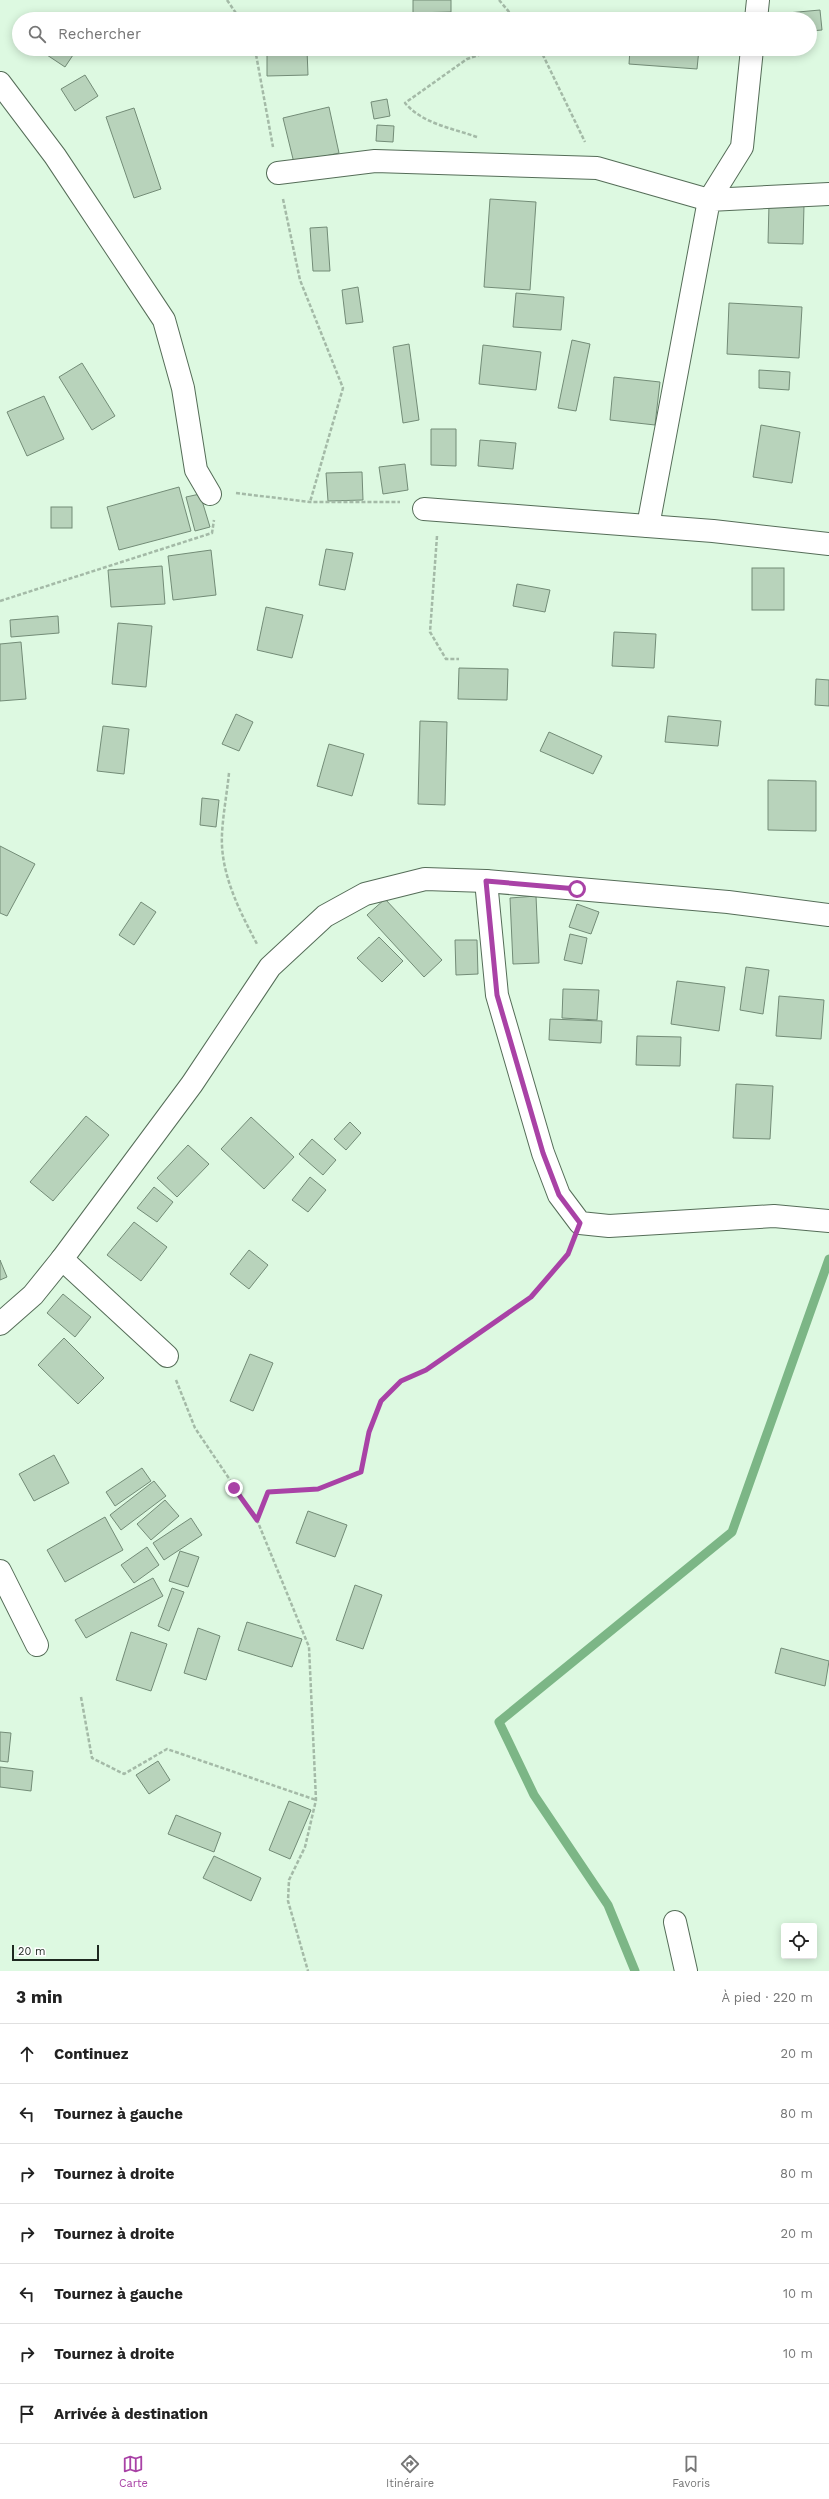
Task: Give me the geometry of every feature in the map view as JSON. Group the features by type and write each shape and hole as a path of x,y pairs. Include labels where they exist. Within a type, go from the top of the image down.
{"street":[{"path":"757,12 758,0"},
{"path":"648,526 709,200 742,147 751,56"},
{"path":"0,83 55,156 164,320 183,388 196,470 210,494"},
{"path":"278,174 375,161 597,168 709,200 829,194"},
{"path":"424,509 648,526 829,544"},
{"path":"0,1324 33,1295 62,1259 192,1084 270,967 325,916 364,894 425,879 486,881 728,902 829,915"},
{"path":"486,881 497,995 543,1153 559,1195 580,1223 609,1226 774,1216 829,1221"},
{"path":"62,1259 167,1356"},
{"path":"0,1571 37,1645"},
{"path":"676,1922 686,1971"}],"path":[{"path":"227,0 235,12"},
{"path":"499,0 509,12"},
{"path":"256,56 278,174 300,280 343,388 310,502"},
{"path":"476,56 467,59 405,102 413,112 442,127 483,138"},
{"path":"543,56 597,168"},
{"path":"0,601 212,533 215,516 210,494 245,493 310,502 406,502 424,509 438,521 430,632 446,659 459,659"},
{"path":"229,773 222,835 225,863 231,889 241,914 270,967"},
{"path":"257,1520 268,1492 318,1489 361,1472 369,1432 381,1401 401,1381 426,1370 531,1297 568,1254 580,1223"},
{"path":"167,1356 195,1428 257,1520 309,1647 316,1800 305,1846 289,1880 288,1901 308,1971"},
{"path":"81,1697 92,1758 124,1774 167,1748 316,1800"}],"building":[{"path":"413,0 451,0 451,12 413,12"},
{"path":"820,10 822,30 817,30 817,12 798,12"},
{"path":"48,56 72,56 65,67"},
{"path":"267,56 307,56 308,75 267,76"},
{"path":"630,56 698,56 697,69 629,64"},
{"path":"85,75 98,96 75,111 61,89"},
{"path":"387,99 390,116 374,119 371,102"},
{"path":"329,107 339,153 294,163 283,118"},
{"path":"134,108 161,189 134,198 106,117"},
{"path":"377,125 394,126 393,142 376,141"},
{"path":"490,199 536,202 530,290 484,287"},
{"path":"769,204 804,205 803,244 768,243"},
{"path":"327,227 330,271 313,271 310,228"},
{"path":"358,287 363,322 346,324 342,290"},
{"path":"516,293 564,297 561,330 513,327"},
{"path":"729,303 802,307 799,358 727,354"},
{"path":"572,340 590,344 576,411 558,408"},
{"path":"409,344 419,420 403,423 393,347"},
{"path":"483,345 541,352 536,390 479,384"},
{"path":"82,363 115,416 92,430 59,377"},
{"path":"759,370 790,372 789,390 759,388"},
{"path":"614,377 660,382 655,425 610,420"},
{"path":"44,396 64,439 27,456 7,412"},
{"path":"761,425 800,432 792,483 753,477"},
{"path":"431,429 456,429 456,466 431,465"},
{"path":"480,440 516,443 513,469 478,466"},
{"path":"405,464 408,490 383,494 379,467"},
{"path":"362,472 363,500 328,501 326,473"},
{"path":"179,487 191,531 119,550 107,507"},
{"path":"200,494 210,527 195,531 186,497"},
{"path":"51,507 72,507 72,528 51,528"},
{"path":"326,549 353,553 345,590 319,585"},
{"path":"211,550 216,595 173,600 168,556"},
{"path":"162,566 165,604 111,607 108,570"},
{"path":"752,568 784,568 784,610 752,610"},
{"path":"517,584 550,590 545,612 513,606"},
{"path":"266,607 303,615 292,658 257,650"},
{"path":"58,616 59,633 11,637 10,620"},
{"path":"118,623 152,626 146,687 112,684"},
{"path":"614,632 656,634 654,668 612,666"},
{"path":"21,642 26,699 0,701 0,644"},
{"path":"459,668 508,669 507,700 458,699"},
{"path":"816,679 829,680 829,706 815,705"},
{"path":"236,714 253,722 239,751 222,744"},
{"path":"668,716 721,721 718,746 665,742"},
{"path":"420,721 447,722 445,805 418,804"},
{"path":"103,726 129,729 124,774 97,771"},
{"path":"549,732 602,756 593,774 540,751"},
{"path":"329,744 364,754 352,796 317,786"},
{"path":"768,780 816,781 816,831 768,830"},
{"path":"202,798 219,800 216,827 200,825"},
{"path":"0,846 35,864 7,916 0,913"},
{"path":"536,896 539,963 513,964 510,898"},
{"path":"385,899 442,960 424,977 367,915"},
{"path":"141,902 156,912 134,945 119,935"},
{"path":"577,904 599,912 591,934 569,927"},
{"path":"570,934 587,938 582,964 564,960"},
{"path":"379,937 403,961 382,982 357,958"},
{"path":"455,940 477,940 478,974 456,975"},
{"path":"746,967 769,970 763,1014 740,1010"},
{"path":"677,981 725,987 719,1031 671,1024"},
{"path":"563,989 599,990 597,1020 562,1018"},
{"path":"779,996 824,1000 821,1039 776,1036"},
{"path":"550,1019 602,1021 601,1043 549,1040"},
{"path":"637,1036 681,1037 680,1066 636,1065"},
{"path":"736,1084 773,1086 770,1139 733,1138"},
{"path":"86,1116 109,1135 53,1201 30,1182"},
{"path":"251,1117 294,1157 264,1189 221,1149"},
{"path":"350,1122 361,1133 346,1150 334,1139"},
{"path":"312,1139 336,1160 323,1175 299,1154"},
{"path":"188,1145 209,1164 177,1197 157,1178"},
{"path":"310,1177 326,1190 308,1212 292,1200"},
{"path":"154,1187 173,1202 157,1222 137,1208"},
{"path":"134,1222 167,1247 141,1281 107,1255"},
{"path":"249,1250 268,1265 249,1289 230,1274"},
{"path":"0,1260 7,1277 0,1280"},
{"path":"63,1294 91,1317 75,1337 47,1313"},
{"path":"64,1338 104,1378 78,1404 38,1365"},
{"path":"250,1354 273,1363 253,1411 230,1401"},
{"path":"54,1455 69,1483 34,1501 19,1474"},
{"path":"142,1468 151,1481 115,1506 106,1492"},
{"path":"154,1481 166,1496 121,1530 110,1515"},
{"path":"165,1500 179,1516 151,1540 137,1524"},
{"path":"308,1511 347,1525 335,1557 296,1543"},
{"path":"105,1517 123,1550 65,1582 47,1550"},
{"path":"191,1518 202,1535 164,1560 153,1543"},
{"path":"147,1547 159,1565 134,1583 121,1565"},
{"path":"180,1551 199,1557 188,1587 169,1581"},
{"path":"153,1578 163,1596 86,1638 75,1620"},
{"path":"355,1585 382,1595 363,1649 336,1640"},
{"path":"172,1588 184,1592 169,1631 158,1626"},
{"path":"247,1622 302,1639 292,1667 238,1650"},
{"path":"198,1628 220,1636 206,1680 184,1673"},
{"path":"131,1632 167,1644 151,1691 116,1680"},
{"path":"781,1648 829,1661 825,1686 775,1673"},
{"path":"0,1732 11,1733 8,1762 0,1761"},
{"path":"158,1761 170,1780 149,1794 136,1775"},
{"path":"0,1767 33,1771 31,1791 0,1787"},
{"path":"289,1801 311,1810 290,1859 269,1850"},
{"path":"176,1815 221,1833 214,1852 168,1834"},
{"path":"214,1856 261,1878 251,1901 203,1878"}],"waterway":[{"path":"635,1971 608,1905 534,1795 499,1722 732,1532 829,1259"}],"route":[{"path":"234,1488 257,1520 268,1492 318,1489 361,1472 369,1432 381,1401 401,1381 426,1370 531,1297 568,1254 580,1223 559,1195 543,1153 518,1061 497,995 486,881 577,889"}]}
